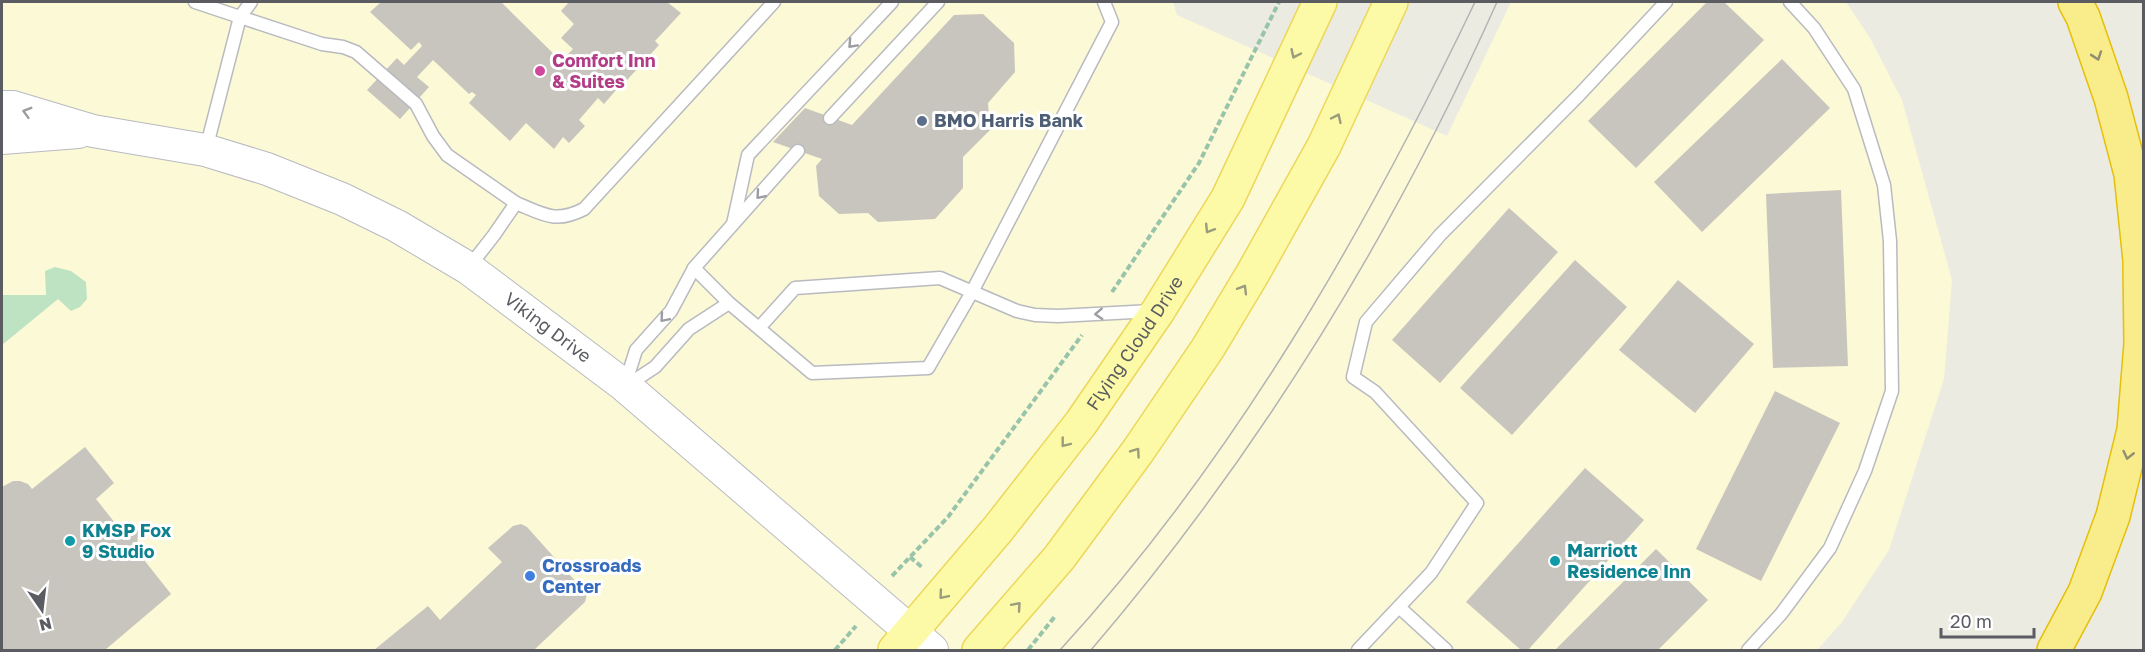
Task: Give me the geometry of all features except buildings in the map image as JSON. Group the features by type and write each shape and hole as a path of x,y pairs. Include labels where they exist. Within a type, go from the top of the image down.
{"highway":[{"path":"2054,651 2085,592 2113,516 2134,430 2141,344 2140,260 2131,174 2111,98 2084,17 2075,2"}],"main road":[{"name":"Flying Cloud Drive","path":"913,645 998,529 1081,423 1158,311 1228,198 1320,2"},
{"path":"979,651 1059,558 1208,348 1324,146 1390,2"}],"street":[{"name":"Viking Drive","path":"2,106 13,107 93,131 205,150 267,169 397,226 468,268 625,386 913,645"},
{"name":"Viking Drive","path":"2,138 93,131"}],"lane":[{"path":"195,2 322,45 343,47 356,52 417,104 433,136 447,155 516,203 546,216 558,218 584,209 774,2"},
{"path":"205,150 240,17 250,2"},
{"path":"733,225 747,155 892,2"},
{"path":"830,118 938,2"},
{"path":"694,268 729,303 812,373 928,368 972,292 1112,22 1104,2"},
{"path":"1358,651 1431,573 1477,502 1375,392 1353,377 1366,322 1440,235 1579,95 1666,2"},
{"path":"1748,651 1781,614 1830,548 1865,471 1892,391 1890,241 1884,185 1854,89 1814,28 1790,2"},
{"path":"625,386 636,350 671,311 694,268 798,151"},
{"path":"468,268 516,203"},
{"path":"759,328 795,288 940,278 1017,311 1035,315 1158,311"},
{"path":"625,386 655,367 689,328 729,303"},
{"path":"1399,607 1446,651"}],"path":[{"path":"910,557 918,564"},
{"path":"1028,651 1041,634"},
{"path":"835,651 838,645"}],"shaded area":[{"path":"2,2 1173,2 1177,15 1447,136 1511,2 1846,2 1870,38 1902,100 1952,280 1944,379 1889,550 1842,622 1817,650 2,650"}],"green space":[{"path":"55,267 71,271 86,282 87,299 80,307 71,311 58,299 2,345 2,295 46,295 45,271"}],"tram line":[{"path":"1060,650 1123,577 1183,501 1239,423 1291,342 1388,174 1475,2"},
{"path":"1091,650 1210,500 1317,341 1367,258 1413,174 1457,89 1497,2"}],"place":[{"name":"Comfort Inn & Suites","path":"540,71"},
{"name":"BMO Harris Bank","path":"922,121"},
{"name":"KMSP Fox 9 Studio","path":"70,541"},
{"name":"Marriott Residence Inn","path":"1555,561"},
{"name":"Crossroads Center","path":"530,576"}]}
